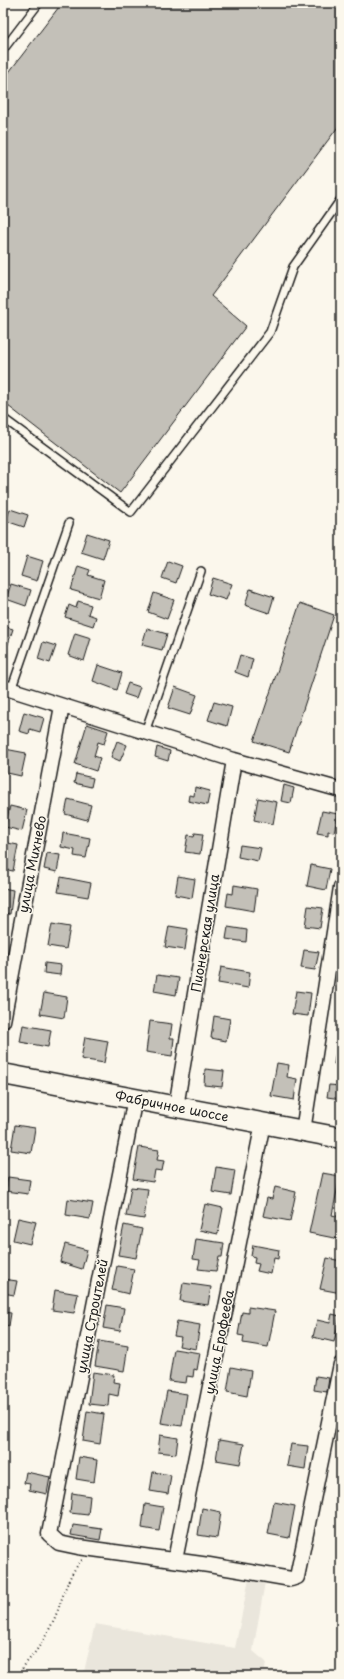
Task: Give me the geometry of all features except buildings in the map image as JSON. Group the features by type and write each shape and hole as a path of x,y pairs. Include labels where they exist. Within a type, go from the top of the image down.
{"main road":[{"name":"Фабричное шоссе","path":"3,1076 135,1098 341,1138"}],"street":[{"path":"7,689 234,760 341,790"},
{"name":"улица Михнево","path":"3,1021 62,706"},
{"name":"Пионерская улица","path":"176,1107 234,760"},
{"path":"303,1131 341,887"},
{"name":"улица Строителей","path":"88,1548 59,1542 49,1534 135,1098"},
{"name":"улица Ерофеева","path":"175,1560 263,1123"},
{"path":"88,1548 175,1560 290,1579 297,1577 300,1569 341,1364"}],"lane":[{"path":"3,50 39,3"},
{"path":"3,418 131,512 270,332 293,267 341,199"},
{"path":"7,689 69,523"},
{"path":"145,732 201,571"}],"path":[{"path":"19,1676 20,1670 32,1658 48,1632 60,1604 68,1578 83,1559 88,1548"}],"shaded area":[{"path":"249,1579 265,1582 253,1651 266,1662 265,1670 302,1676 83,1676 95,1624 235,1648"}]}
